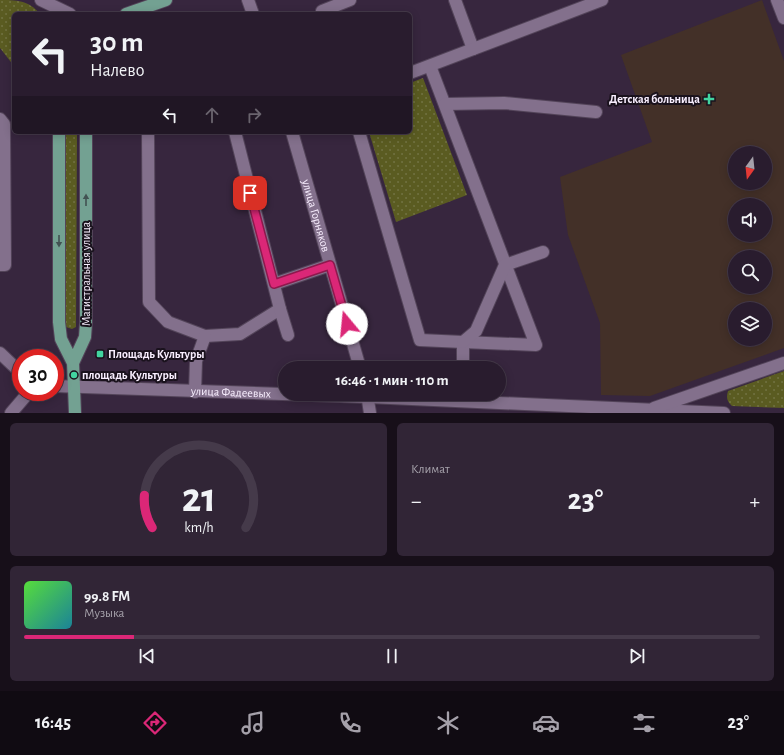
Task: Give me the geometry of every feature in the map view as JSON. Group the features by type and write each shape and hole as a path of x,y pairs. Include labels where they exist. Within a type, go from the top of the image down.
{"main road":[{"path":"132,12 166,0"},
{"path":"59,134 59,322 62,339 73,363"},
{"name":"Магистральная улица","path":"75,413 73,363 85,337 86,323 86,134"}],"street":[{"path":"41,0 57,3 68,12"},
{"path":"248,0 252,12"},
{"path":"322,12 350,0"},
{"path":"455,0 473,49"},
{"path":"777,0 784,18"},
{"path":"412,73 597,1"},
{"path":"360,134 420,340 536,345 430,66"},
{"path":"445,104 504,103 596,112"},
{"path":"0,265 5,265 4,123"},
{"path":"148,134 149,302 168,322 205,336 240,334 280,309"},
{"path":"236,134 288,335"},
{"name":"улица Горняков","path":"293,134 358,361"},
{"path":"463,361 464,342 476,331 505,264 543,252"},
{"path":"274,284 330,265"},
{"path":"195,392 196,361 205,336"},
{"path":"0,353 12,364"},
{"path":"648,412 784,363"},
{"path":"64,386 74,386"},
{"name":"улица Фадеевых","path":"74,386 195,392 278,394"},
{"path":"11,413 21,401"},
{"path":"369,401 370,413"},
{"name":"улица Фадеевых","path":"470,401 490,408 723,413"}],"shaded area":[{"path":"0,0 27,3 36,9 38,12 12,12 12,63 0,48"},
{"path":"762,0 784,61 784,348 650,396 601,395 600,323 568,235 560,177 652,142 621,55"},
{"path":"423,78 467,195 396,222 370,134 412,134 412,82"},
{"path":"66,134 77,134 76,327 72,329 66,327"},
{"path":"784,371 784,408 732,406 728,401 728,391"}],"place":[{"name":"Детская больница","path":"709,99"},
{"name":"Площадь Культуры","path":"100,354"},
{"name":"площадь Культуры","path":"74,375"}],"route":[{"path":"250,193 274,284 330,265 347,324"}]}
